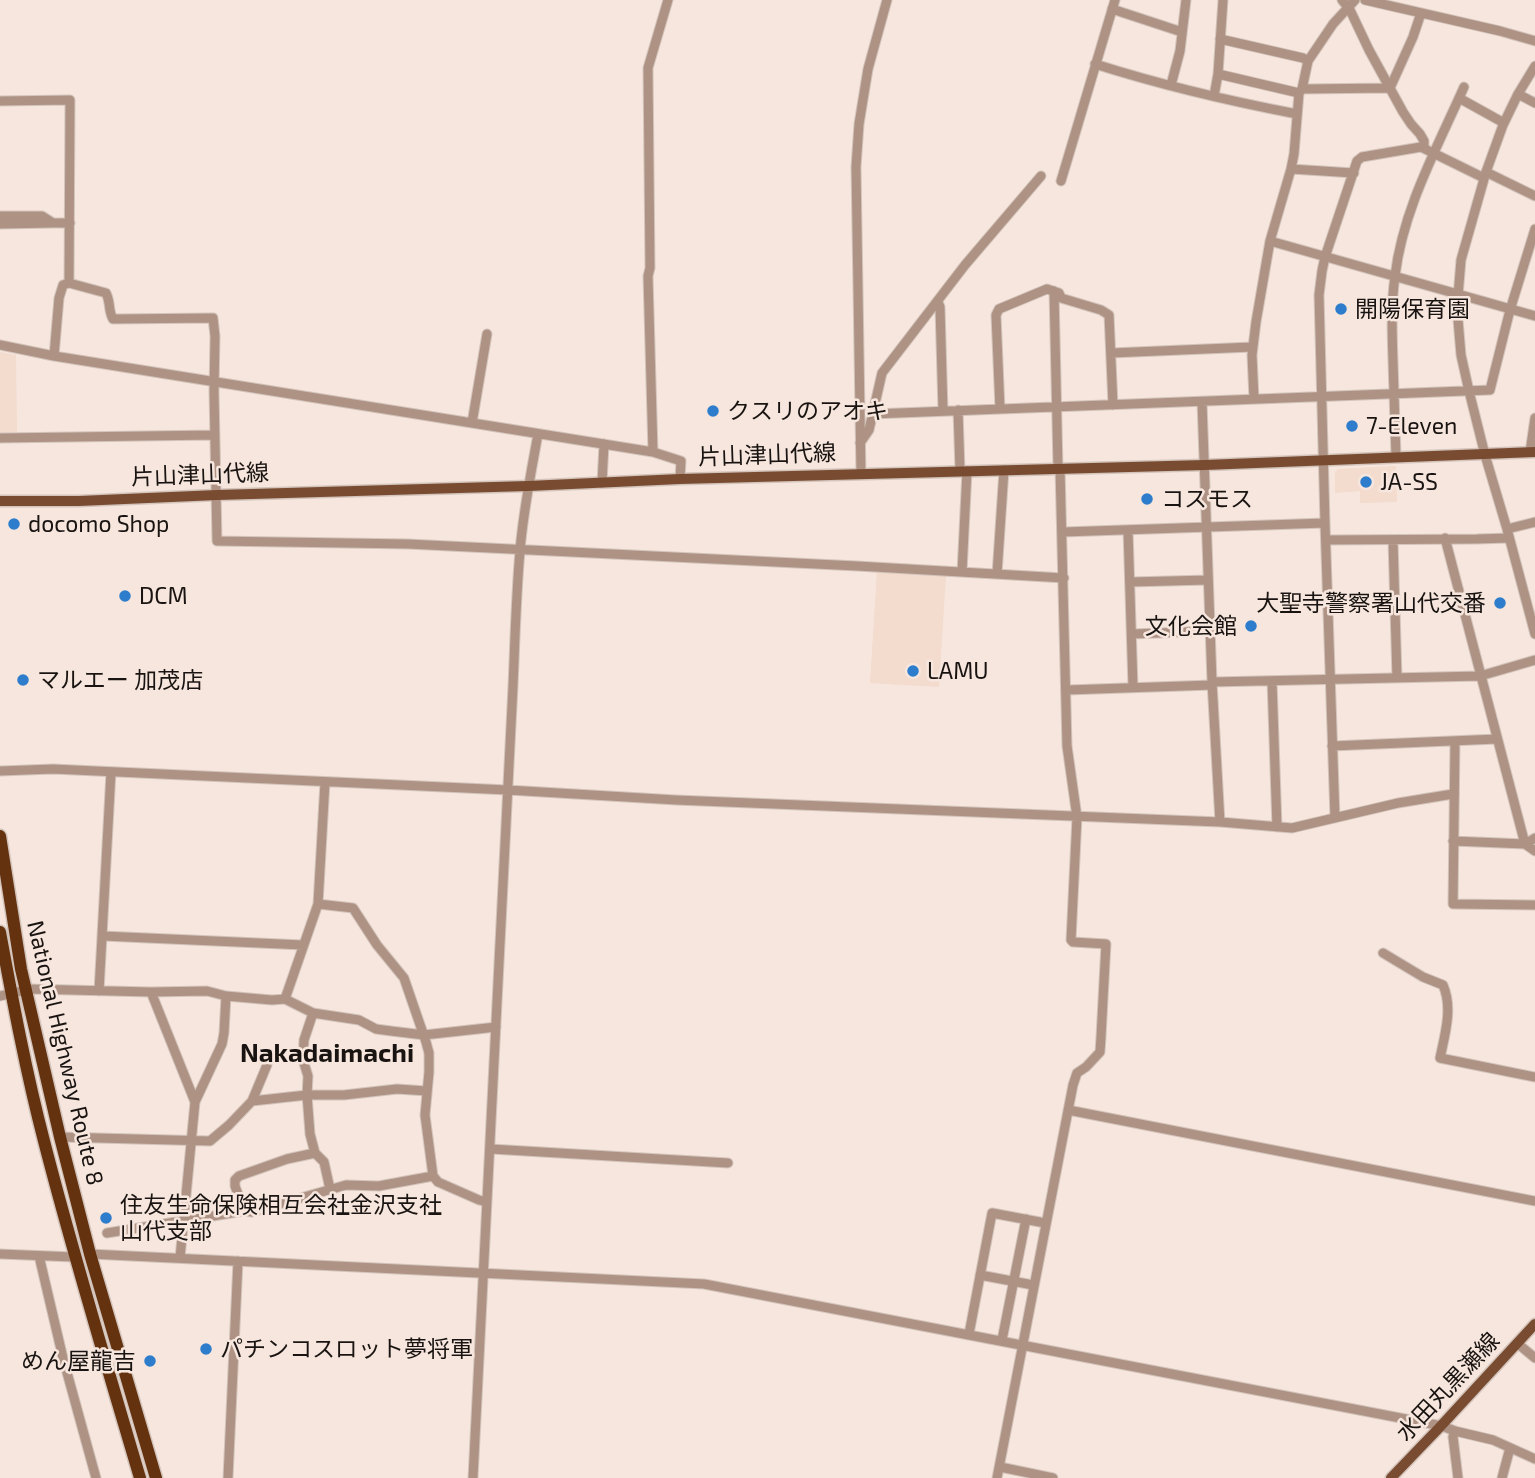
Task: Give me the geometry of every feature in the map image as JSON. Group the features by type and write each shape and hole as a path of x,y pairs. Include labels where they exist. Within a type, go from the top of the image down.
{"highway":[{"name":"National Highway Route 8","path":"0,836 21,969 60,1137 90,1254 156,1478"},
{"name":"National Highway Route 8","path":"0,932 5,995 74,1257 140,1478"}],"main road":[{"name":"片山津山代線","path":"0,501 79,501 1533,452"},
{"name":"水田丸黒瀬線","path":"1391,1478 1535,1324"}],"street":[{"path":"653,452 648,276 648,68 668,0"},
{"path":"861,474 856,167 868,69 887,0"},
{"path":"1171,85 1180,51 1186,0"},
{"path":"1214,96 1223,0"},
{"path":"1365,0 1535,41"},
{"path":"1254,399 1252,347 1270,241 1294,154 1297,114 1308,61 1348,2"},
{"path":"1348,2 1369,50 1411,124 1424,141 1424,148"},
{"path":"1061,181 1113,5 1182,32"},
{"path":"1390,88 1421,13"},
{"path":"1220,39 1308,61"},
{"path":"1095,64 1214,96 1297,114"},
{"path":"1535,66 1504,123 1485,175 1461,260 1457,295 1459,342 1469,390 1535,634"},
{"path":"1218,74 1301,91 1390,88"},
{"path":"1396,457 1392,316 1394,277 1408,216 1464,87"},
{"path":"1518,94 1535,103"},
{"path":"1459,98 1504,123"},
{"path":"0,100 70,100 69,283"},
{"path":"1335,818 1320,295 1325,257 1357,161 1362,157 1421,147 1535,196"},
{"path":"1291,169 1354,173"},
{"path":"860,443 869,430 882,373 965,265 1041,176"},
{"path":"0,216 42,216 53,223"},
{"path":"0,224 70,223"},
{"path":"873,414 1490,390 1510,310 1535,229"},
{"path":"1270,241 1535,316"},
{"path":"54,356 59,298 63,285 69,283 106,293 113,319 213,318 217,541 408,544 1063,578"},
{"path":"1000,409 996,315 999,309 1047,289 1059,293 1061,298 1107,312 1109,315 1113,405"},
{"path":"998,1478 1068,1110 1077,1073 1100,1052 1106,944 1071,940 1077,817 1067,746 1063,532 1056,407 1054,291"},
{"path":"937,302 940,307 943,411"},
{"path":"472,423 487,334"},
{"path":"0,345 54,356 653,452 681,461 680,479"},
{"path":"1111,354 1252,347"},
{"path":"858,390 877,392"},
{"path":"1202,402 1220,822"},
{"path":"958,410 963,471 962,572"},
{"path":"1533,452 1535,418"},
{"path":"473,1478 515,616 528,486 538,434"},
{"path":"0,438 215,435"},
{"path":"602,483 604,444"},
{"path":"997,574 1004,470"},
{"path":"1326,540 1477,540 1508,534 1535,522"},
{"path":"1063,532 1325,523"},
{"path":"1128,530 1133,687"},
{"path":"1445,538 1525,844 1535,852"},
{"path":"1393,540 1397,678"},
{"path":"1130,582 1208,580"},
{"path":"1132,634 1210,631"},
{"path":"1067,690 1480,676 1535,660"},
{"path":"1272,681 1277,827"},
{"path":"1332,746 1497,739"},
{"path":"1455,741 1453,904 1535,905"},
{"path":"0,771 34,768 676,800 1220,822 1292,828 1398,803 1453,794"},
{"path":"99,991 111,772"},
{"path":"285,999 318,904 326,782"},
{"path":"1453,841 1525,844 1535,838"},
{"path":"318,904 353,908 377,945 404,978 430,1061 425,1115 433,1176 438,1182 487,1202"},
{"path":"103,936 303,945"},
{"path":"1383,953 1423,977 1443,985 1449,1009 1440,1058 1535,1077"},
{"path":"5,995 26,990 207,991 226,996 285,999 313,1013 359,1020 376,1029 424,1035 496,1027"},
{"path":"151,992 195,1102"},
{"path":"180,1258 195,1102 222,1044 226,996"},
{"path":"313,1013 304,1040 303,1060 308,1076 310,1134 315,1153 324,1162 330,1189"},
{"path":"60,1137 210,1141 252,1101 267,1065"},
{"path":"252,1101 397,1089 427,1091"},
{"path":"1068,1110 1535,1201"},
{"path":"491,1149 728,1163"},
{"path":"244,1211 235,1186 235,1180 239,1176 315,1153"},
{"path":"107,1233 244,1211 252,1212 346,1185 379,1186 433,1176"},
{"path":"969,1334 992,1213 1045,1223"},
{"path":"1002,1340 1026,1219"},
{"path":"0,1254 74,1257"},
{"path":"90,1254 704,1284 1442,1426 1482,1436 1535,1459"},
{"path":"39,1256 63,1358 96,1478"},
{"path":"228,1478 238,1261"},
{"path":"980,1275 1034,1285"},
{"path":"1517,1343 1535,1358"},
{"path":"1455,1431 1453,1437 1458,1478"},
{"path":"1502,1478 1510,1448"},
{"path":"1000,1467 1053,1478"}],"shaded area":[{"path":"0,352 16,355 17,432 0,433"},
{"name":"JA-SS","path":"1396,466 1397,502 1360,503 1360,491 1335,493 1335,472 1338,469"},
{"path":"877,571 946,575 939,687 870,683"}],"place":[{"name":"開陽保育園","path":"1341,309"},
{"name":"クスリのアオキ","path":"713,411"},
{"name":"7-Eleven","path":"1352,426"},
{"name":"JA-SS","path":"1366,482"},
{"name":"コスモス","path":"1147,499"},
{"name":"docomo Shop","path":"14,524"},
{"name":"DCM","path":"125,596"},
{"name":"大聖寺警察署山代交番","path":"1500,603"},
{"name":"文化会館","path":"1251,626"},
{"name":"LAMU","path":"913,671"},
{"name":"マルエー 加茂店","path":"23,680"},
{"name":"住友生命保険相互会社金沢支社 山代支部","path":"106,1218"},
{"name":"パチンコスロット夢将軍","path":"206,1349"},
{"name":"めん屋龍吉","path":"150,1361"}],"district":[{"name":"Nakadaimachi","path":"327,1053"}]}
